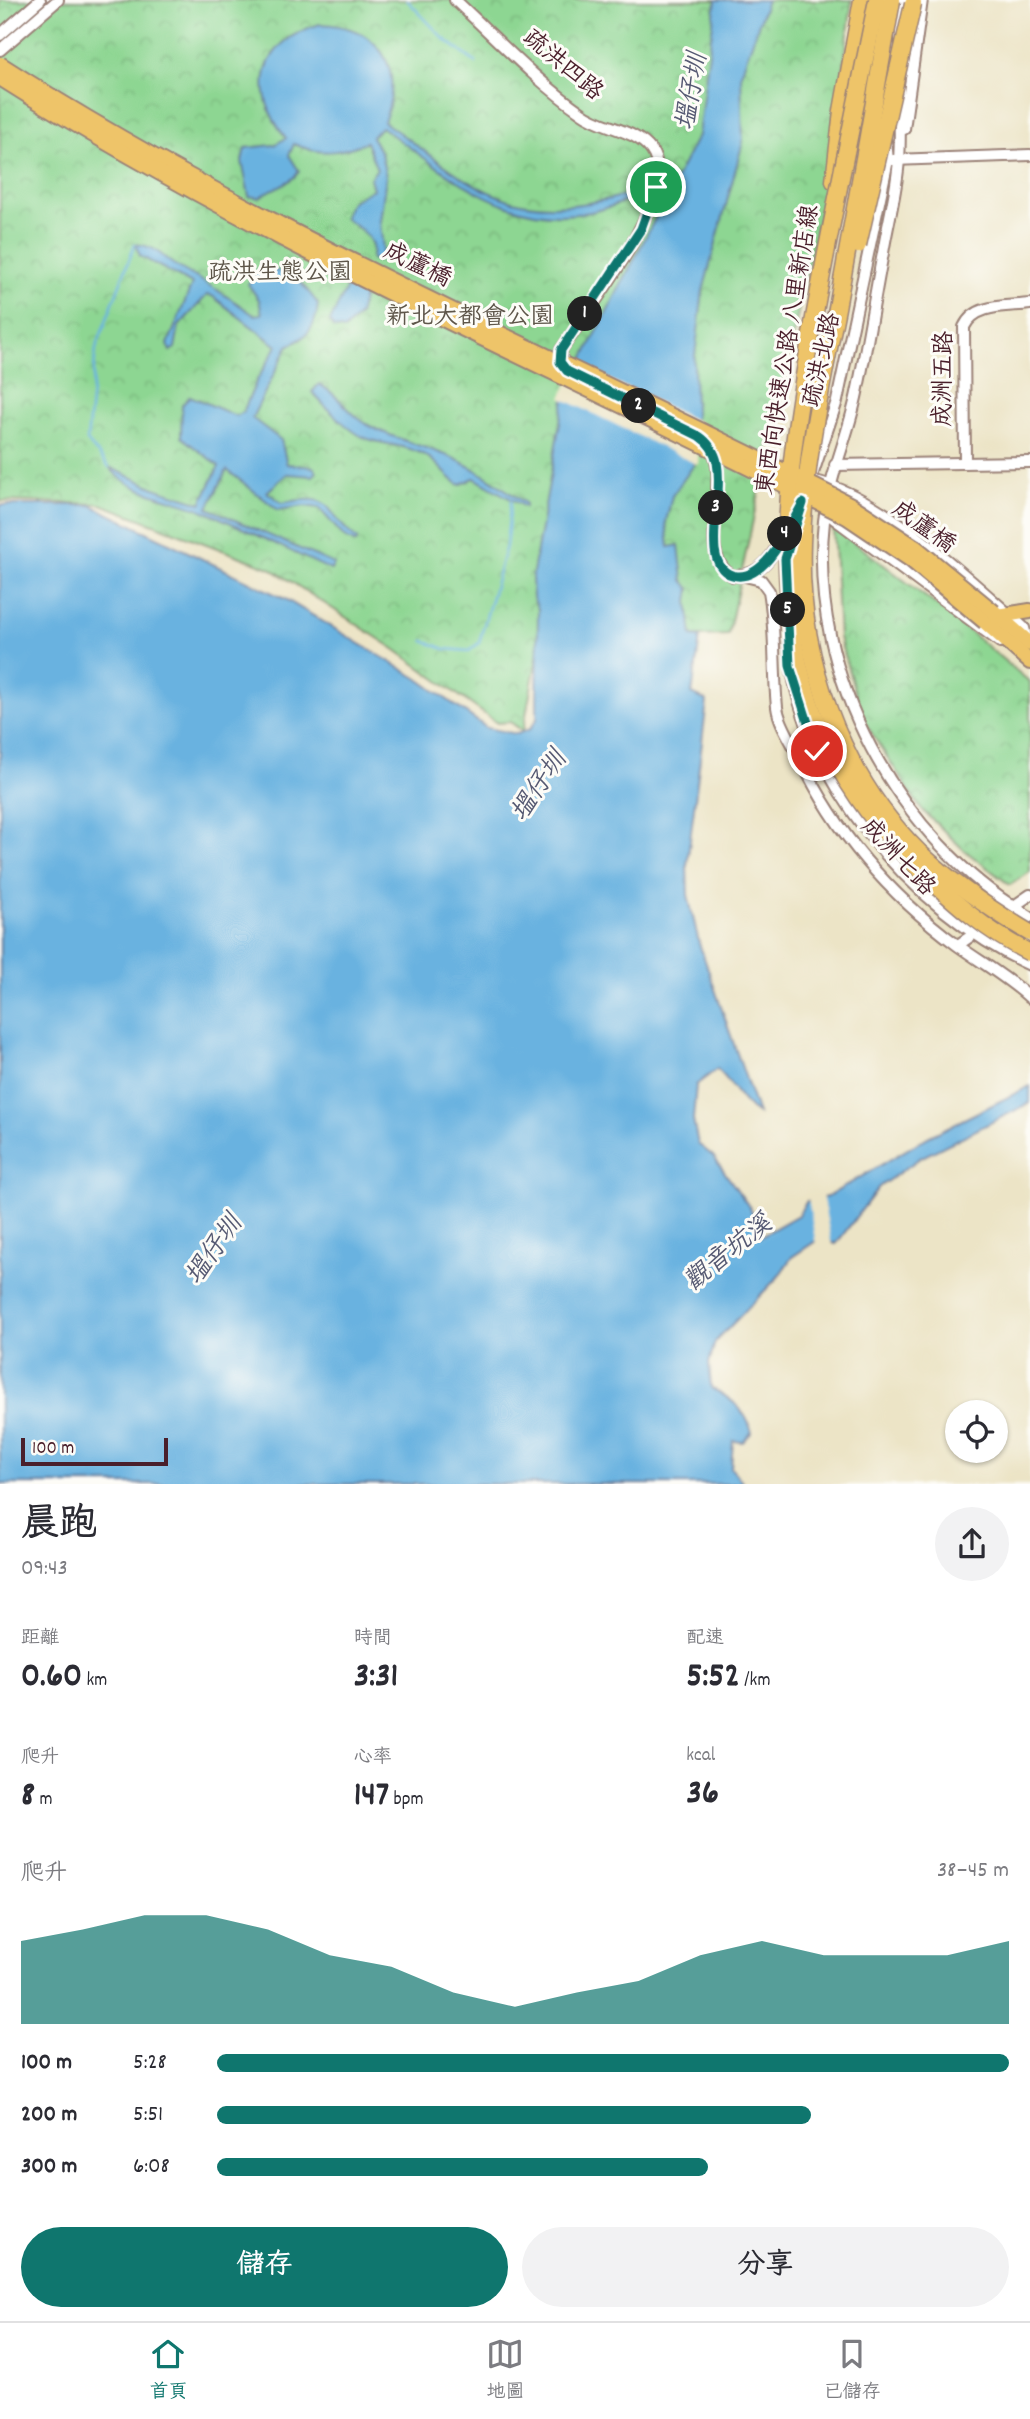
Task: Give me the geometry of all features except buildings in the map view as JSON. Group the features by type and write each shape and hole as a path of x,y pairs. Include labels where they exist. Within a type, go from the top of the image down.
{"highway":[{"path":"828,243 842,111 862,0"},
{"name":"東西向快速公路 八里新店線","path":"875,0 800,397 787,487 787,581 796,660 821,734 846,785 899,850 946,895 993,935 1030,953"},
{"name":"東西向快速公路 八里新店線","path":"892,0 819,393 802,544 809,640 818,674 850,758 865,783 918,850 972,898 1030,933"},
{"path":"837,307 856,252 913,0"}],"main road":[{"name":"成蘆橋","path":"0,64 174,167 313,240 851,505 915,547 996,616"},
{"name":"成蘆橋","path":"0,78 89,134 250,222 847,517 996,616"},
{"path":"996,616 1030,611"},
{"path":"996,616 1027,650"}],"street":[{"path":"0,35 40,0"},
{"path":"0,50 58,0"},
{"name":"疏洪四路","path":"455,0 560,97 586,116 638,139 653,152 657,161 656,187 641,229 561,350 560,362 567,371 699,436 713,451 718,465 715,545 718,561 725,572 742,576"},
{"name":"疏洪北路","path":"875,0 893,160"},
{"name":"疏洪北路","path":"903,0 893,160 836,401 785,559 790,666 817,751 846,805 878,845 940,908 974,934 1030,965"},
{"name":"疏洪北路","path":"922,0 893,160 857,396 829,484 825,512 825,604 834,654 855,717 883,770 963,868 1012,907 1030,917"},
{"path":"893,160 1030,155"},
{"name":"成洲五路","path":"965,463 964,327 969,316 979,310 1030,304"},
{"path":"835,466 1030,462"},
{"path":"742,576 765,564 803,503 825,512 995,640 1027,650 1024,628 996,616 892,518 829,484 811,480"},
{"name":"成洲七路","path":"742,576 761,580 769,591 777,709 808,774 851,842 884,881 958,945 1002,973 1030,998"},
{"path":"958,945 1030,895"}],"green space":[{"name":"疏洪生態公園","path":"0,0 852,0 834,148 728,635 540,641 523,731 510,722 497,723 396,650 270,568 101,504 0,501"},
{"path":"833,526 952,617 1030,682 1030,872 1010,885 964,850 921,809 863,720 839,637"}],"water":[{"path":"716,0 767,0 741,74 743,142 703,291 694,364 696,462 672,496 666,522 669,547 679,545 683,580 690,589 688,601 692,636 700,637 692,694 707,701 687,865 688,895 699,943 758,1114 746,1104 717,1069 696,1085 693,1120 698,1144 713,1156 750,1208 761,1236 798,1215 807,1201 827,1197 928,1137 1030,1086 1030,1103 920,1158 879,1187 836,1244 819,1239 792,1257 778,1277 715,1342 709,1363 711,1388 736,1405 752,1432 743,1442 733,1441 731,1468 742,1482 740,1484 0,1484 0,505 91,505 285,599 417,678 487,728 517,734 530,729 537,719 538,609 533,598 532,578 565,394 698,135"},
{"path":"320,24 358,32 372,41 389,67 390,102 384,122 470,182 495,195 521,203 550,206 627,195 626,201 589,212 556,215 524,211 495,201 466,186 381,127 372,137 381,153 386,176 380,222 383,249 379,261 371,259 372,245 366,234 344,218 351,202 373,189 370,178 377,169 366,142 330,152 294,144 289,155 299,171 295,176 259,198 249,196 242,161 245,148 274,145 286,138 274,120 267,102 264,86 266,70 273,55 284,43 300,32"},
{"path":"135,244 155,250 254,315 262,314 259,300 248,284 258,269 279,271 293,277 318,304 310,330 288,346 252,418 281,440 287,464 313,467 317,472 313,476 287,474 267,492 282,503 300,500 321,502 357,539 356,543 344,537 319,508 304,506 278,510 227,470 208,508 334,564 331,570 202,510 140,489 118,476 109,467 157,489 201,503 219,466 181,437 182,405 190,396 236,416 243,412 257,380 277,346 212,296 207,295 179,326 175,348 170,351 168,344 192,284 140,256"},
{"path":"349,283 365,291 359,315 344,330 333,328 330,321"},
{"path":"319,384 366,424 467,465 525,503 525,507 474,478 460,485 429,457 416,451 359,435 337,418 312,392"}],"pier":[{"path":"577,364 700,422 698,465 561,398"},
{"path":"822,1194 832,1246 816,1245 808,1198"}],"waterway":[{"path":"407,0 443,38 476,63"},
{"path":"109,467 87,441 96,348 135,244"},
{"path":"424,641 445,649 469,651 479,643 506,546 511,501"}],"route":[{"path":"656,187 641,229 561,350 560,362 567,371 699,436 710,446 718,465 715,554 725,572 733,576 750,575 765,564 803,503 785,559 790,666 817,751"}],"water label":[{"name":"塭仔圳","path":"693,92"},
{"name":"塭仔圳","path":"540,787"},
{"name":"塭仔圳","path":"215,1251"},
{"name":"觀音坑溪","path":"729,1254"}],"park label":[{"name":"新北大都會公園","path":"470,318"}]}
